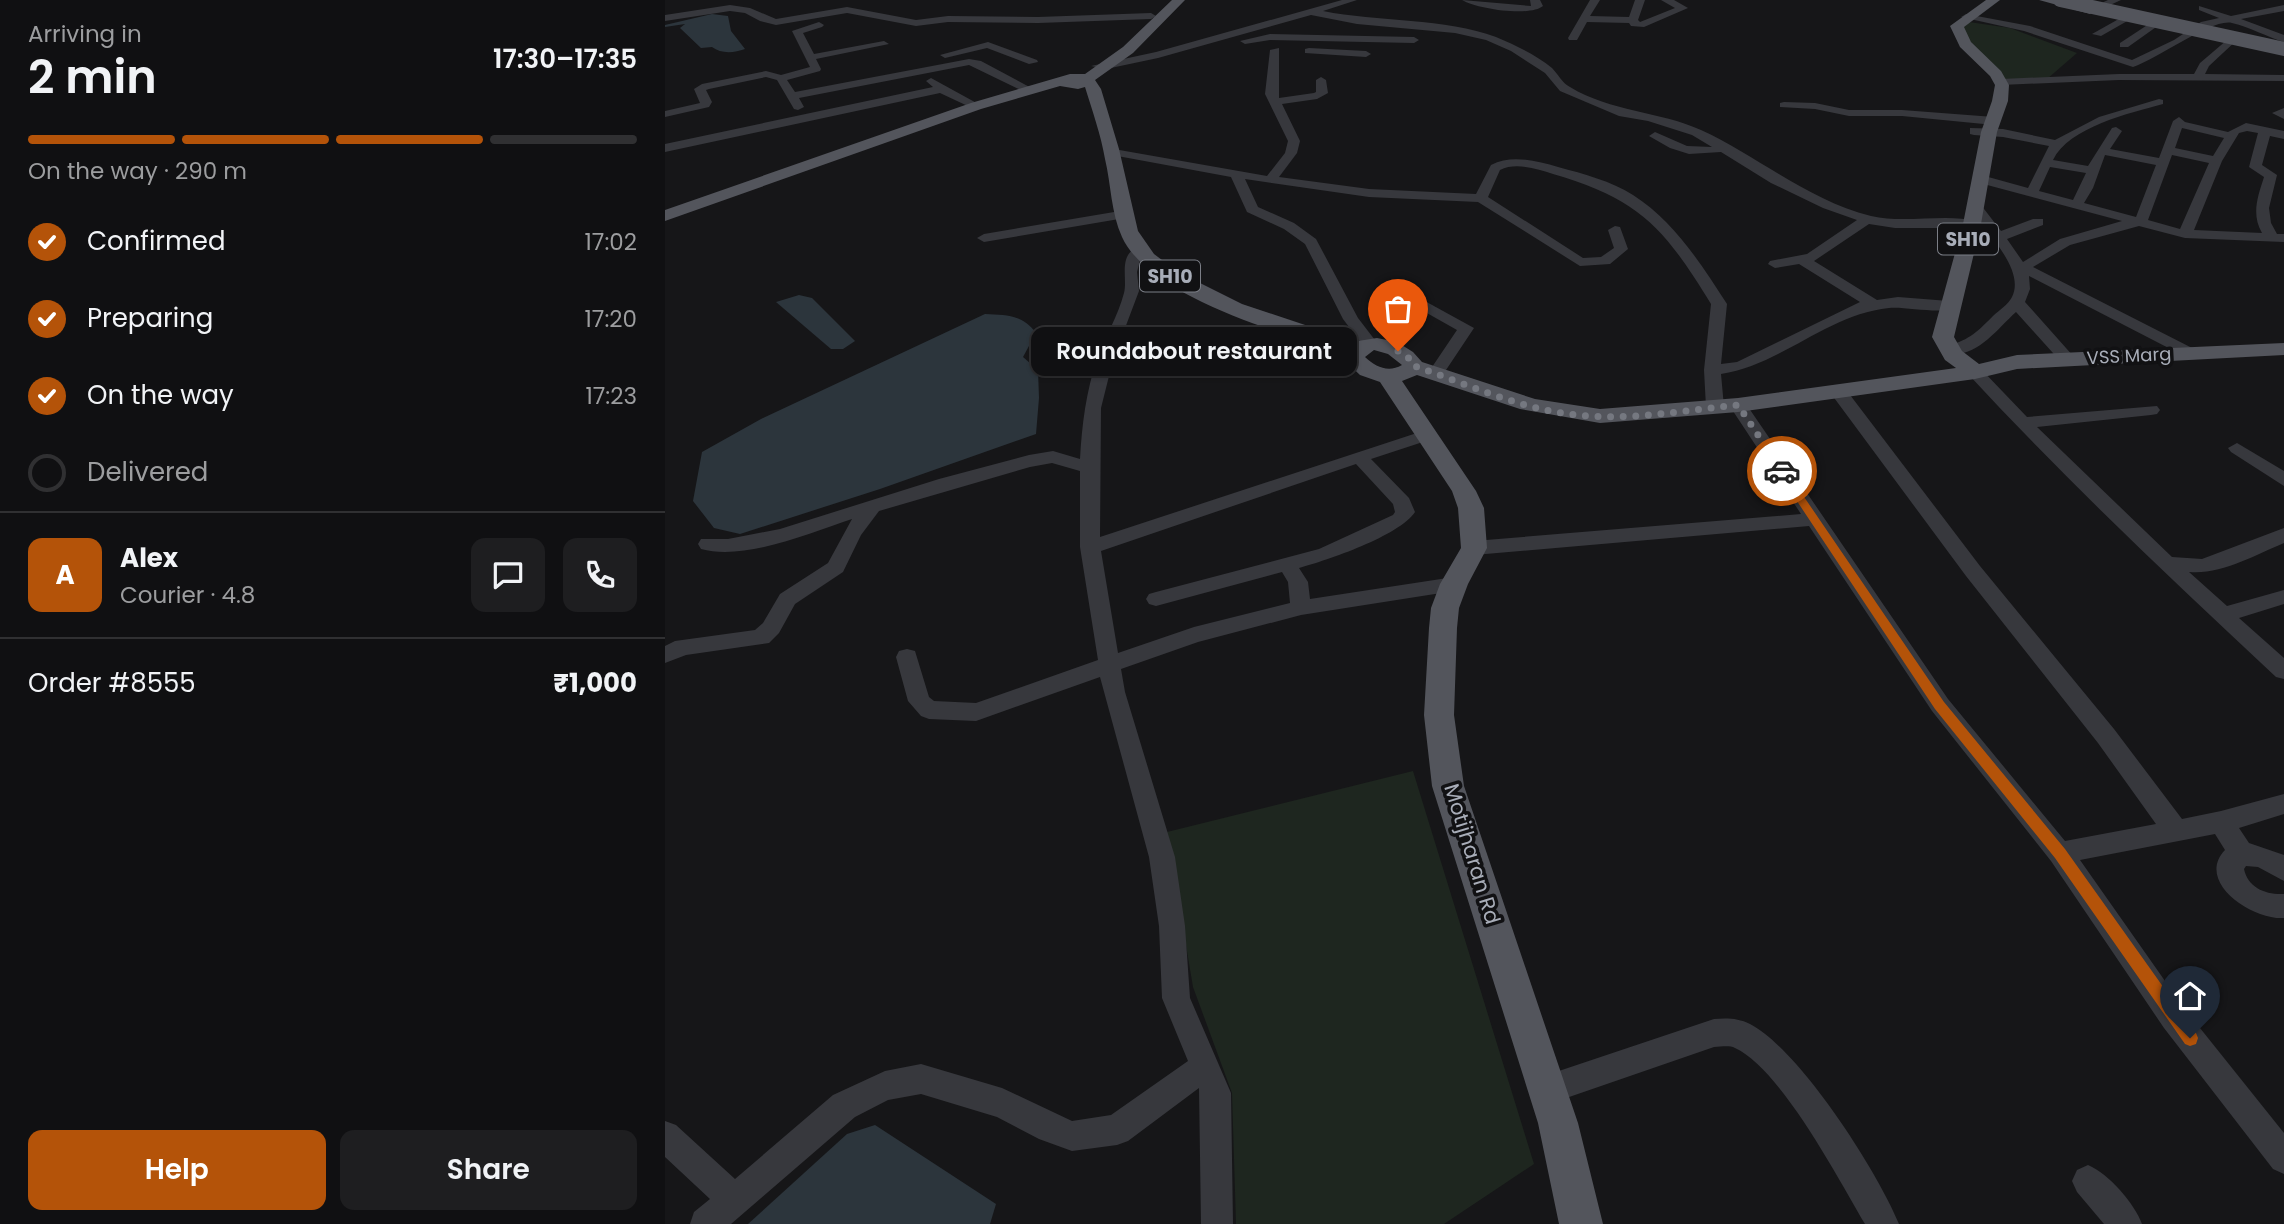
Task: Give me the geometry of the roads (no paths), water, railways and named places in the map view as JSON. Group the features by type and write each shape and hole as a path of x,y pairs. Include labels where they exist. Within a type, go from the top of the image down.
{"main road":[{"path":"1994,0 1957,26 1958,33 1975,56 1996,74 2001,87"},
{"path":"2045,0 2284,50"},
{"path":"2060,0 2284,50"},
{"path":"2067,0 2096,9"},
{"path":"665,216 976,106 1029,90 1078,83 1128,50 1166,6"},
{"path":"1101,66 1166,6"},
{"name":"SH10","path":"1078,83 1112,151 1127,228 1140,251 1183,284 1304,334 1365,346 1392,346 1410,359 1413,372"},
{"name":"SH10","path":"1946,344 1949,306 1974,216 2001,87"},
{"path":"1874,385 1946,344 1982,370 2005,371 2284,356"},
{"name":"SH10","path":"1365,346 1354,352 1354,359 1359,364 1413,372 1521,404 1577,415 1650,414 1738,405 1982,370"},
{"name":"VSS Marg","path":"1982,370 2017,362 2284,349"},
{"path":"1413,372 1426,435 1464,491 1471,508 1473,548"},
{"name":"Motijharan Rd","path":"1473,548 1445,608 1439,715 1448,786 1558,1123 1575,1221"}],"street":[{"path":"1101,66 1205,42 1352,0"},
{"path":"1467,0 1491,6 1533,9 1538,6 1535,0"},
{"path":"1573,38 1595,0"},
{"path":"1633,20 1640,0"},
{"path":"1633,20 1634,24 1644,24 1683,8 1666,0"},
{"path":"2096,9 2116,0"},
{"path":"665,18 730,8 747,10 763,19 776,22 847,10 911,23 948,19 1038,20 1166,6"},
{"path":"2202,8 2284,40"},
{"path":"2112,77 2178,42 2194,30 2229,19 2284,8"},
{"path":"1311,12 1338,19 1436,27 1477,35 1515,49 1549,71 1575,79"},
{"path":"2259,13 2277,21"},
{"path":"706,122 706,102 700,89 766,74 781,78 816,69 797,31 799,29 873,14"},
{"path":"2097,34 2130,16"},
{"path":"1583,19 1633,20"},
{"path":"1964,19 2025,28 2133,64"},
{"path":"1964,19 2011,27 2082,53 2053,81"},
{"path":"2124,46 2159,22"},
{"path":"2198,78 2204,65 2240,40 2284,31"},
{"path":"1233,45 1270,37 1415,40"},
{"path":"1205,42 1288,50"},
{"path":"812,57 884,44"},
{"path":"791,92 985,45 1033,62"},
{"path":"1270,180 1291,153 1294,141 1271,94 1275,50"},
{"path":"1301,51 1366,54"},
{"path":"927,59 945,66"},
{"path":"791,92 829,89 945,66 977,63 1029,90"},
{"path":"1549,71 1564,89 1623,114 1650,118 1696,132 1776,180 1828,205 1867,219 1895,224 1974,216 1997,236 2021,265 2034,274 2190,354"},
{"path":"918,72 941,89 976,106"},
{"path":"2001,87 2112,77 2198,78 2281,74"},
{"path":"781,78 803,118"},
{"path":"1274,102 1317,96 1322,93 1321,80"},
{"path":"665,114 706,122 803,118 941,89"},
{"path":"1627,101 1650,118"},
{"path":"2032,191 2045,162 2057,144 2109,117 2159,102"},
{"path":"1784,105 1815,106 1849,113 1902,113 1992,127 2057,144"},
{"path":"2284,111 2278,113 2284,116"},
{"path":"665,148 706,122"},
{"path":"2141,221 2179,122 2231,136"},
{"path":"1965,130 1992,127"},
{"path":"2185,233 2216,161 2234,131 2246,127 2284,135"},
{"path":"2077,204 2102,151 2116,131"},
{"path":"2265,131 2255,167 2271,174 2261,212 2262,227 2278,238"},
{"path":"1655,135 1680,149 1695,153 1726,148"},
{"path":"1112,151 1270,180 1369,193 1481,198 1580,261 1605,261 1621,249 1615,230"},
{"path":"2102,151 2216,161"},
{"path":"2045,162 2093,171"},
{"path":"1481,198 1499,165 1516,163 1541,166 1590,180 1629,198 1675,239 1719,304 1712,370 1714,407"},
{"path":"1236,173 1252,209 1289,226 1311,242 1365,346"},
{"path":"1981,179 2185,233 2278,238"},
{"path":"984,238 1126,214"},
{"path":"1775,264 1803,260 1867,219"},
{"path":"2021,265 2040,253 2085,234 2141,221"},
{"path":"1997,236 2012,234 2038,222"},
{"path":"1140,251 1133,260 1132,291 1105,360 1092,408 1090,547 1114,692 1162,857 1172,926 1176,998 1216,1093 1217,1224"},
{"path":"1803,260 1872,303"},
{"path":"1946,344 1963,349 1985,337 2017,303 2022,281 2021,265"},
{"path":"1712,370 1741,366 1850,311 1872,303 1949,306"},
{"path":"2017,303 2068,360"},
{"path":"1413,372 1465,328 1423,305"},
{"path":"1982,370 2023,423 2167,564 2284,671"},
{"path":"1838,391 1973,571 2106,736 2177,832"},
{"path":"1738,405 1812,519 1940,705 2060,853 2174,1018 2284,1158"},
{"path":"2023,423 2151,410"},
{"path":"1090,547 1426,435"},
{"path":"2237,448 2284,480"},
{"path":"708,544 728,546 754,542 872,508 946,483 1029,461 1053,457 1090,468"},
{"path":"1156,599 1325,554 1400,519 1405,512 1402,502 1360,458"},
{"path":"665,655 683,648 761,637 771,628 787,599 836,567 852,533 872,508"},
{"path":"1473,548 1812,519"},
{"path":"2167,564 2202,566 2233,557 2284,535"},
{"path":"1288,566 1298,582 1301,608"},
{"path":"907,657 919,701 929,710 975,712 1194,635 1301,608 1454,584"},
{"path":"2223,615 2284,597"},
{"path":"2060,853 2177,832 2284,804"},
{"path":"2221,822 2242,854"},
{"path":"2284,870 2256,854 2242,854 2232,859 2229,870 2234,883 2247,896 2264,905 2284,905"},
{"path":"1546,1090 1714,1033 1739,1033 1767,1052 1797,1087 1883,1224"},
{"path":"706,1224 843,1106 885,1086 921,1079 1002,1103 1050,1128 1072,1136 1117,1130 1205,1066"},
{"path":"665,1136 733,1199"},
{"path":"2088,1181 2126,1224"}],"place":[{"name":"Roundabout restaurant","path":"1398,351"}]}
